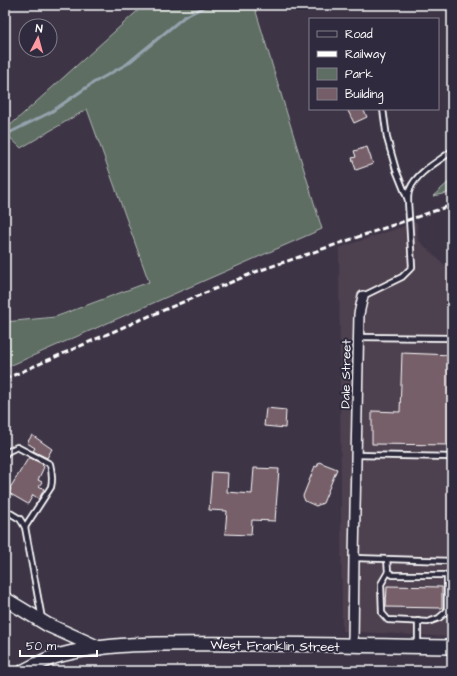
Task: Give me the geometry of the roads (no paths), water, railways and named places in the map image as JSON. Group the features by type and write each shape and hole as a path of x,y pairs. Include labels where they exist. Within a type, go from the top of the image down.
{"main road":[{"path":"5,599 48,625 99,648"},
{"name":"West Franklin Street","path":"24,671 53,657 99,648 134,645 175,644 452,647"}],"street":[{"name":"Dale Street","path":"353,646 359,314 363,296"}],"lane":[{"path":"384,110 387,138 396,170 408,201"},
{"name":"Dale Street","path":"363,296 402,277 412,267 408,201 409,190 414,181 452,151"},
{"path":"359,337 452,338"},
{"path":"5,455 7,452 17,447 50,464 52,480 51,487 25,527"},
{"path":"356,455 452,457"},
{"path":"5,510 20,519 25,527 43,621"},
{"path":"354,558 452,561"},
{"path":"387,559 388,572 381,584 382,613 388,620 428,622 439,618 447,611 447,575 452,570"},
{"path":"388,572 392,575 447,575"},
{"path":"418,621 418,647"}],"waterway":[{"path":"5,135 51,112 93,83 127,64 184,17 208,5"}],"railway":[{"path":"5,379 135,322 258,271 452,205"}]}
